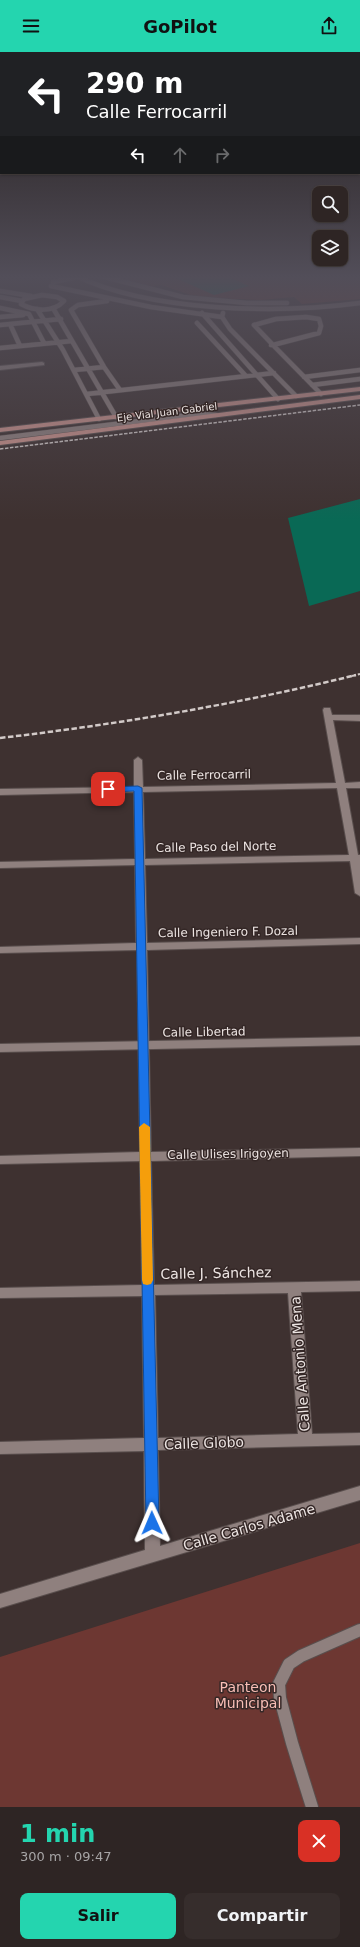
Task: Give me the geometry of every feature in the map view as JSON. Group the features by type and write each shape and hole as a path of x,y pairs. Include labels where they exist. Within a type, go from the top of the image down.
{"main road":[{"name":"Eje Vial Juan Gabriel","path":"0,430 360,389"},
{"name":"Eje Vial Juan Gabriel","path":"0,443 323,402 360,399"}],"street":[{"path":"0,368 42,364"},
{"path":"360,718 328,714 340,785 357,858 360,893"},
{"path":"138,760 153,1554"},
{"name":"Calle Ferrocarril","path":"0,792 138,788 360,785"},
{"name":"Calle Paso del Norte","path":"0,865 140,861 357,858"},
{"name":"Calle Ingeniero F. Dozal","path":"0,950 360,941"},
{"name":"Calle Libertad","path":"0,1048 360,1041"},
{"name":"Calle Ulises Irigoyen","path":"0,1160 360,1152"},
{"name":"Calle J. Sánchez","path":"0,1293 360,1286"},
{"name":"Calle Antonio Mena","path":"294,1288 305,1440"},
{"name":"Calle Globo","path":"0,1448 360,1439"},
{"name":"Calle Carlos Adame","path":"0,1601 153,1554 360,1494"}],"lane":[{"path":"67,357 99,419"},
{"path":"82,357 116,417"},
{"path":"98,357 120,390"},
{"path":"228,357 246,376"},
{"path":"241,357 278,399"},
{"path":"258,357 296,396"},
{"path":"283,357 321,394"},
{"path":"74,370 104,367"},
{"path":"304,377 360,370"},
{"path":"87,394 274,373"},
{"path":"312,385 360,379"},
{"path":"0,434 203,410 215,406"},
{"path":"0,438 197,414 218,415"},
{"path":"312,1807 282,1706 279,1684 283,1673 289,1664 301,1656 360,1630"}],"green space":[{"name":"Panteon Municipal","path":"360,1543 360,1807 0,1807 0,1657"}],"building":[{"path":"360,499 360,591 309,606 288,518"}],"railway":[{"path":"0,449 360,405"},
{"path":"356,675 360,674"},
{"path":"0,738 135,720 224,704 356,675"},
{"path":"352,676 356,675"}],"slow traffic":[{"path":"144,1127 147,1280"}],"route":[{"path":"108,789 138,788 152,1523"}]}
